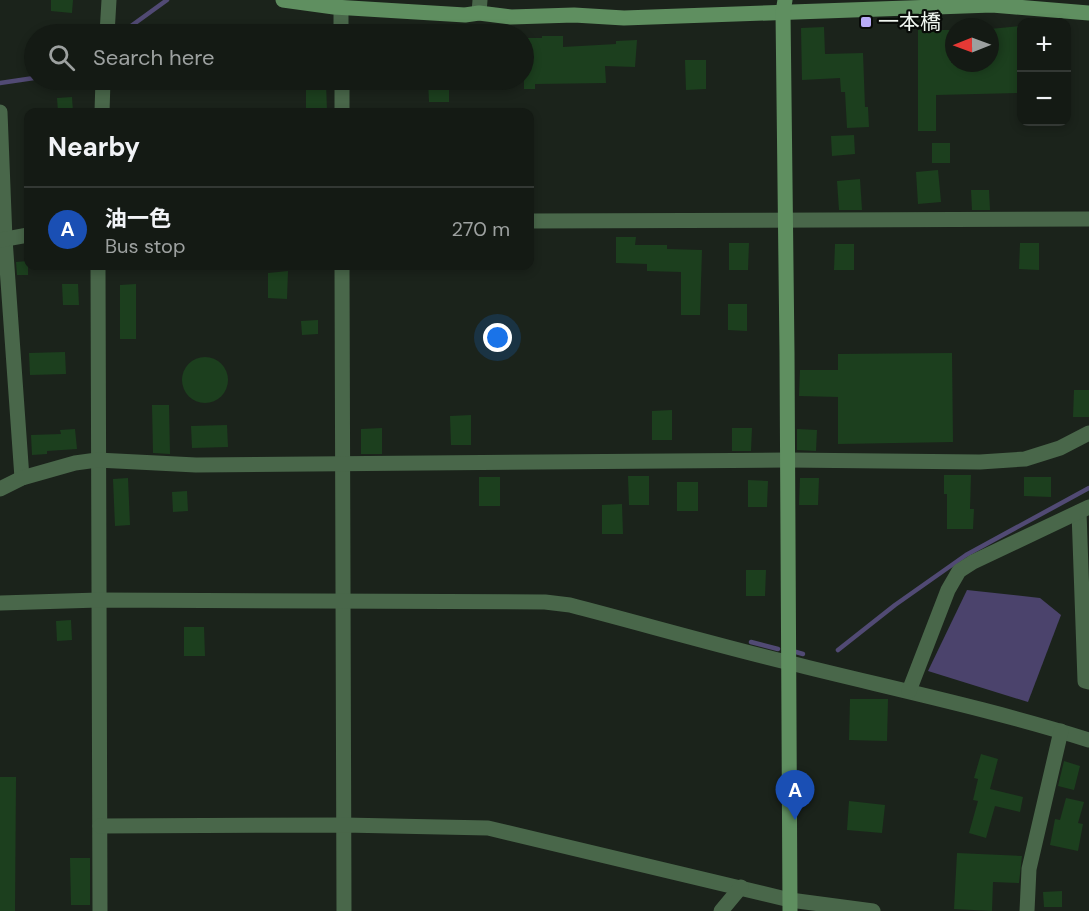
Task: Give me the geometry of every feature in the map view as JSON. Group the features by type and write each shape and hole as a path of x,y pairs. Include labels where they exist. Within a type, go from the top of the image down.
{"street":[{"path":"107,24 109,0"},
{"path":"283,0 341,8 465,15 479,6 511,17 574,15 624,18 784,6 992,2 1089,13"},
{"path":"784,6 790,905"},
{"path":"341,8 341,24"},
{"path":"102,108 103,90"},
{"path":"342,90 342,108"},
{"path":"0,112 2,239 22,478"},
{"path":"534,221 1089,219"},
{"path":"2,239 24,236"},
{"path":"98,270 100,911"},
{"path":"342,270 344,911"},
{"path":"0,489 22,478 75,463 97,460 196,465 788,460 980,462 1025,459 1060,448 1089,434"},
{"path":"909,690 948,590 959,571 973,562 1084,510 1085,681 1089,682"},
{"path":"0,603 99,600 343,602 478,600 562,604 788,663 909,690 1089,740"},
{"path":"1027,911 1029,869 1061,731"},
{"path":"100,826 344,825 488,828 741,887 790,905 873,911"},
{"path":"721,911 741,887"}],"shaded area":[{"path":"967,590 1040,598 1061,615 1028,702 928,671"}],"building":[{"path":"51,0 73,0 72,13 51,11"},
{"path":"1017,26 1017,93 936,95 936,131 918,131 918,30 945,30 945,72 999,72 999,28"},
{"path":"824,27 825,54 863,53 865,107 868,107 869,127 847,128 845,92 841,92 840,78 802,80 801,28"},
{"path":"542,36 563,36 563,47 616,44 616,41 637,40 635,67 605,66 606,83 535,84 534,89 534,38 542,38"},
{"path":"685,60 706,60 706,89 686,90"},
{"path":"306,90 326,90 327,108 306,108"},
{"path":"428,90 449,90 449,102 429,102"},
{"path":"72,97 73,108 58,108 57,98"},
{"path":"854,135 855,154 832,156 831,136"},
{"path":"932,143 950,143 950,163 932,163"},
{"path":"938,170 941,202 918,204 916,172"},
{"path":"860,179 862,210 839,210 837,181"},
{"path":"971,190 989,190 990,210 972,210"},
{"path":"616,237 636,237 635,245 667,245 667,249 702,250 700,315 681,315 681,272 647,271 647,264 616,263"},
{"path":"729,243 749,243 748,270 729,270"},
{"path":"1020,243 1039,243 1039,270 1019,269"},
{"path":"835,244 854,244 854,270 834,270"},
{"path":"24,261 24,270 28,270 28,275 17,275 16,262"},
{"path":"288,271 287,299 268,298 268,273"},
{"path":"62,284 78,284 79,305 63,305"},
{"path":"136,284 136,339 120,339 120,285"},
{"path":"728,304 747,304 747,331 728,330"},
{"path":"318,320 318,334 302,335 301,321"},
{"path":"65,352 66,374 30,375 29,353"},
{"path":"952,353 953,442 838,444 838,397 799,396 800,370 838,370 838,354"},
{"path":"205,357 221,364 228,380 221,396 205,403 189,396 182,380 189,364"},
{"path":"1074,390 1089,390 1089,417 1073,417"},
{"path":"152,405 169,405 170,454 153,453"},
{"path":"672,410 672,440 652,440 652,411"},
{"path":"471,415 471,445 451,445 450,416"},
{"path":"227,425 228,447 192,448 191,426"},
{"path":"382,428 382,454 361,454 361,429"},
{"path":"732,428 752,428 751,451 732,451"},
{"path":"75,429 77,449 47,451 47,454 32,455 31,435 61,434 60,430"},
{"path":"797,429 817,430 816,451 797,450"},
{"path":"944,475 971,475 970,509 974,509 973,529 947,529 947,494 944,494"},
{"path":"628,476 649,476 649,505 629,505"},
{"path":"479,477 500,477 500,506 479,506"},
{"path":"1024,477 1051,477 1051,497 1024,496"},
{"path":"128,478 130,525 115,526 113,479"},
{"path":"800,478 819,478 818,505 799,505"},
{"path":"748,480 768,481 767,507 748,507"},
{"path":"677,482 698,482 698,511 677,511"},
{"path":"187,491 188,511 173,512 172,492"},
{"path":"622,504 623,534 602,534 602,505"},
{"path":"746,570 766,570 765,596 746,596"},
{"path":"71,620 72,640 57,641 56,621"},
{"path":"184,627 204,627 205,656 184,656"},
{"path":"850,699 888,699 887,741 849,740"},
{"path":"981,754 998,759 990,789 1023,797 1020,812 995,806 986,838 969,833 978,801 973,800 978,779 974,778"},
{"path":"1064,761 1080,766 1074,790 1058,786"},
{"path":"0,777 16,777 15,911 0,911"},
{"path":"1066,798 1084,802 1078,823 1083,824 1078,851 1050,845 1055,819 1060,820"},
{"path":"849,801 885,805 882,833 847,830"},
{"path":"957,853 1022,856 1019,883 993,882 992,911 954,909"},
{"path":"70,858 90,858 90,905 71,905"},
{"path":"1062,891 1062,907 1044,907 1043,892"}],"waterway":[{"path":"134,24 167,0"},
{"path":"0,83 24,79"},
{"path":"838,650 895,605 966,555 1089,488"},
{"path":"751,642 778,649"},
{"path":"796,652 803,654"}],"place":[{"name":"一本橋","path":"866,22"},
{"name":"油一色","path":"795,820"}]}
